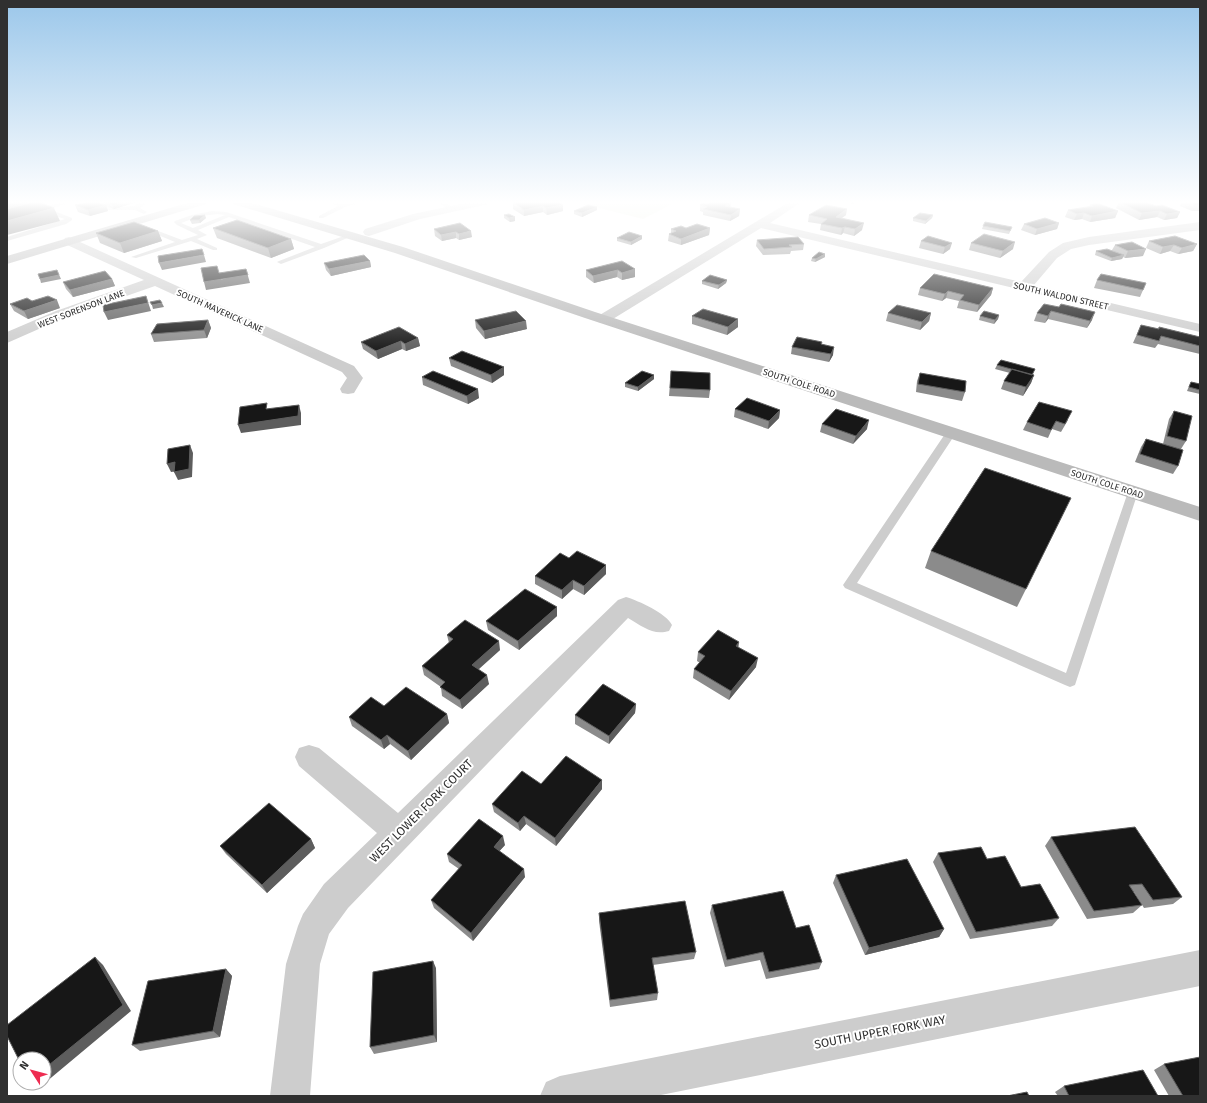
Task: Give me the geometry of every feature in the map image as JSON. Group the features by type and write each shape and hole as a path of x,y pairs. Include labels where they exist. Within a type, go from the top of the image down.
{"main road":[{"path":"7,260 32,252"},
{"name":"SOUTH COLE ROAD","path":"406,252 603,319 1200,514"}],"street":[{"name":"SOUTH MAVERICK LANE","path":"94,252 348,370 355,378 348,389"},
{"path":"603,319 712,252"},
{"name":"SOUTH WALDON STREET","path":"879,252 1200,328"},
{"path":"1024,287 1057,252"},
{"name":"WEST SORENSON LANE","path":"7,338 61,314 155,281"},
{"name":"WEST LOWER FORK COURT","path":"290,1096 303,964 315,926 336,896 626,606 660,625"},
{"path":"309,757 400,833"},
{"name":"SOUTH UPPER FORK WAY","path":"560,1096 1200,968"}],"lane":[{"path":"134,257 148,252"},
{"path":"281,262 307,252"},
{"path":"951,433 849,586 1070,681 1133,492"}],"building":[{"path":"180,252 203,252 204,255 159,263 158,256"},
{"path":"818,252 825,254 816,259 812,258"},
{"path":"1099,252 1117,252 1124,255 1112,258"},
{"path":"364,255 370,261 329,269 324,263"},
{"path":"622,261 635,269 622,273 618,270 593,276 586,270"},
{"path":"217,266 219,273 246,269 248,275 204,282 201,268"},
{"path":"57,270 59,275 40,279 38,274"},
{"path":"105,271 112,279 70,290 63,282"},
{"path":"934,274 993,288 979,305 960,300 964,295 948,291 945,294 920,288"},
{"path":"1101,274 1146,283 1143,290 1097,280"},
{"path":"710,275 727,280 719,285 702,281"},
{"path":"48,296 57,300 24,311 10,304 27,298 32,301"},
{"path":"146,296 148,303 104,312 103,305"},
{"path":"160,300 162,303 152,305 150,302"},
{"path":"1044,304 1059,307 1061,304 1095,312 1090,321 1051,311 1048,316 1037,313"},
{"path":"897,305 931,313 922,322 888,313"},
{"path":"703,309 738,319 728,327 692,316"},
{"path":"516,311 526,321 484,331 475,320"},
{"path":"984,311 999,315 995,320 980,316"},
{"path":"208,320 204,330 151,334 157,324"},
{"path":"1141,325 1159,329 1159,327 1200,337 1200,346 1161,336 1159,341 1137,335"},
{"path":"399,327 418,338 405,344 401,341 376,351 361,342"},
{"path":"797,337 822,342 821,344 834,347 831,354 792,347"},
{"path":"462,351 504,367 491,375 449,358"},
{"path":"1001,360 1035,369 1032,375 997,365"},
{"path":"1012,369 1034,375 1026,387 1004,381"},
{"path":"433,371 478,389 467,396 422,377"},
{"path":"642,371 654,375 638,387 625,383"},
{"path":"671,371 710,373 710,390 670,388"},
{"path":"920,373 966,381 965,392 918,384"},
{"path":"1191,382 1200,384 1200,390 1189,387"},
{"path":"747,398 780,410 769,421 735,409"},
{"path":"1039,402 1072,411 1065,424 1056,421 1051,430 1027,422"},
{"path":"267,403 266,409 299,405 298,416 238,425 240,407"},
{"path":"836,409 869,420 856,436 822,424"},
{"path":"1174,411 1192,416 1186,441 1167,436"},
{"path":"1146,439 1183,450 1178,466 1140,454"},
{"path":"190,445 189,469 174,472 175,462 167,464 168,449"},
{"path":"985,468 1071,498 1026,589 931,551"},
{"path":"577,551 606,565 584,586 573,580 562,590 535,576 560,553 569,558"},
{"path":"525,589 557,607 518,641 486,621"},
{"path":"465,620 499,641 472,665 487,675 460,700 440,687 445,682 422,666 453,639 447,635"},
{"path":"718,630 739,642 736,646 758,658 731,691 694,669 705,656 698,652"},
{"path":"603,684 636,704 609,736 575,715"},
{"path":"406,687 447,714 408,751 387,735 381,740 349,717 371,697 384,706"},
{"path":"566,756 602,780 555,838 524,816 518,823 492,804 522,771 541,784"},
{"path":"269,803 311,839 262,885 220,846"},
{"path":"479,819 503,836 494,847 524,869 471,933 431,900 462,865 447,854"},
{"path":"1135,827 1182,897 1153,900 1142,884 1129,885 1142,905 1094,911 1051,837"},
{"path":"981,847 987,859 1005,856 1021,887 1040,884 1059,918 976,932 938,853"},
{"path":"907,859 944,929 869,948 836,875"},
{"path":"783,891 796,928 809,925 822,962 769,972 763,952 727,960 712,905"},
{"path":"685,901 696,952 652,958 658,993 610,1000 599,913"},
{"path":"95,957 123,1005 52,1063 52,1051 14,1051 7,1036 7,1025"},
{"path":"433,961 434,1035 370,1047 373,972"},
{"path":"226,969 213,1031 132,1045 148,981"},
{"path":"1200,1057 1200,1096 1183,1096 1164,1064"},
{"path":"1143,1070 1158,1096 1069,1096 1064,1086"},
{"path":"1027,1092 1029,1096 1007,1096"}]}
